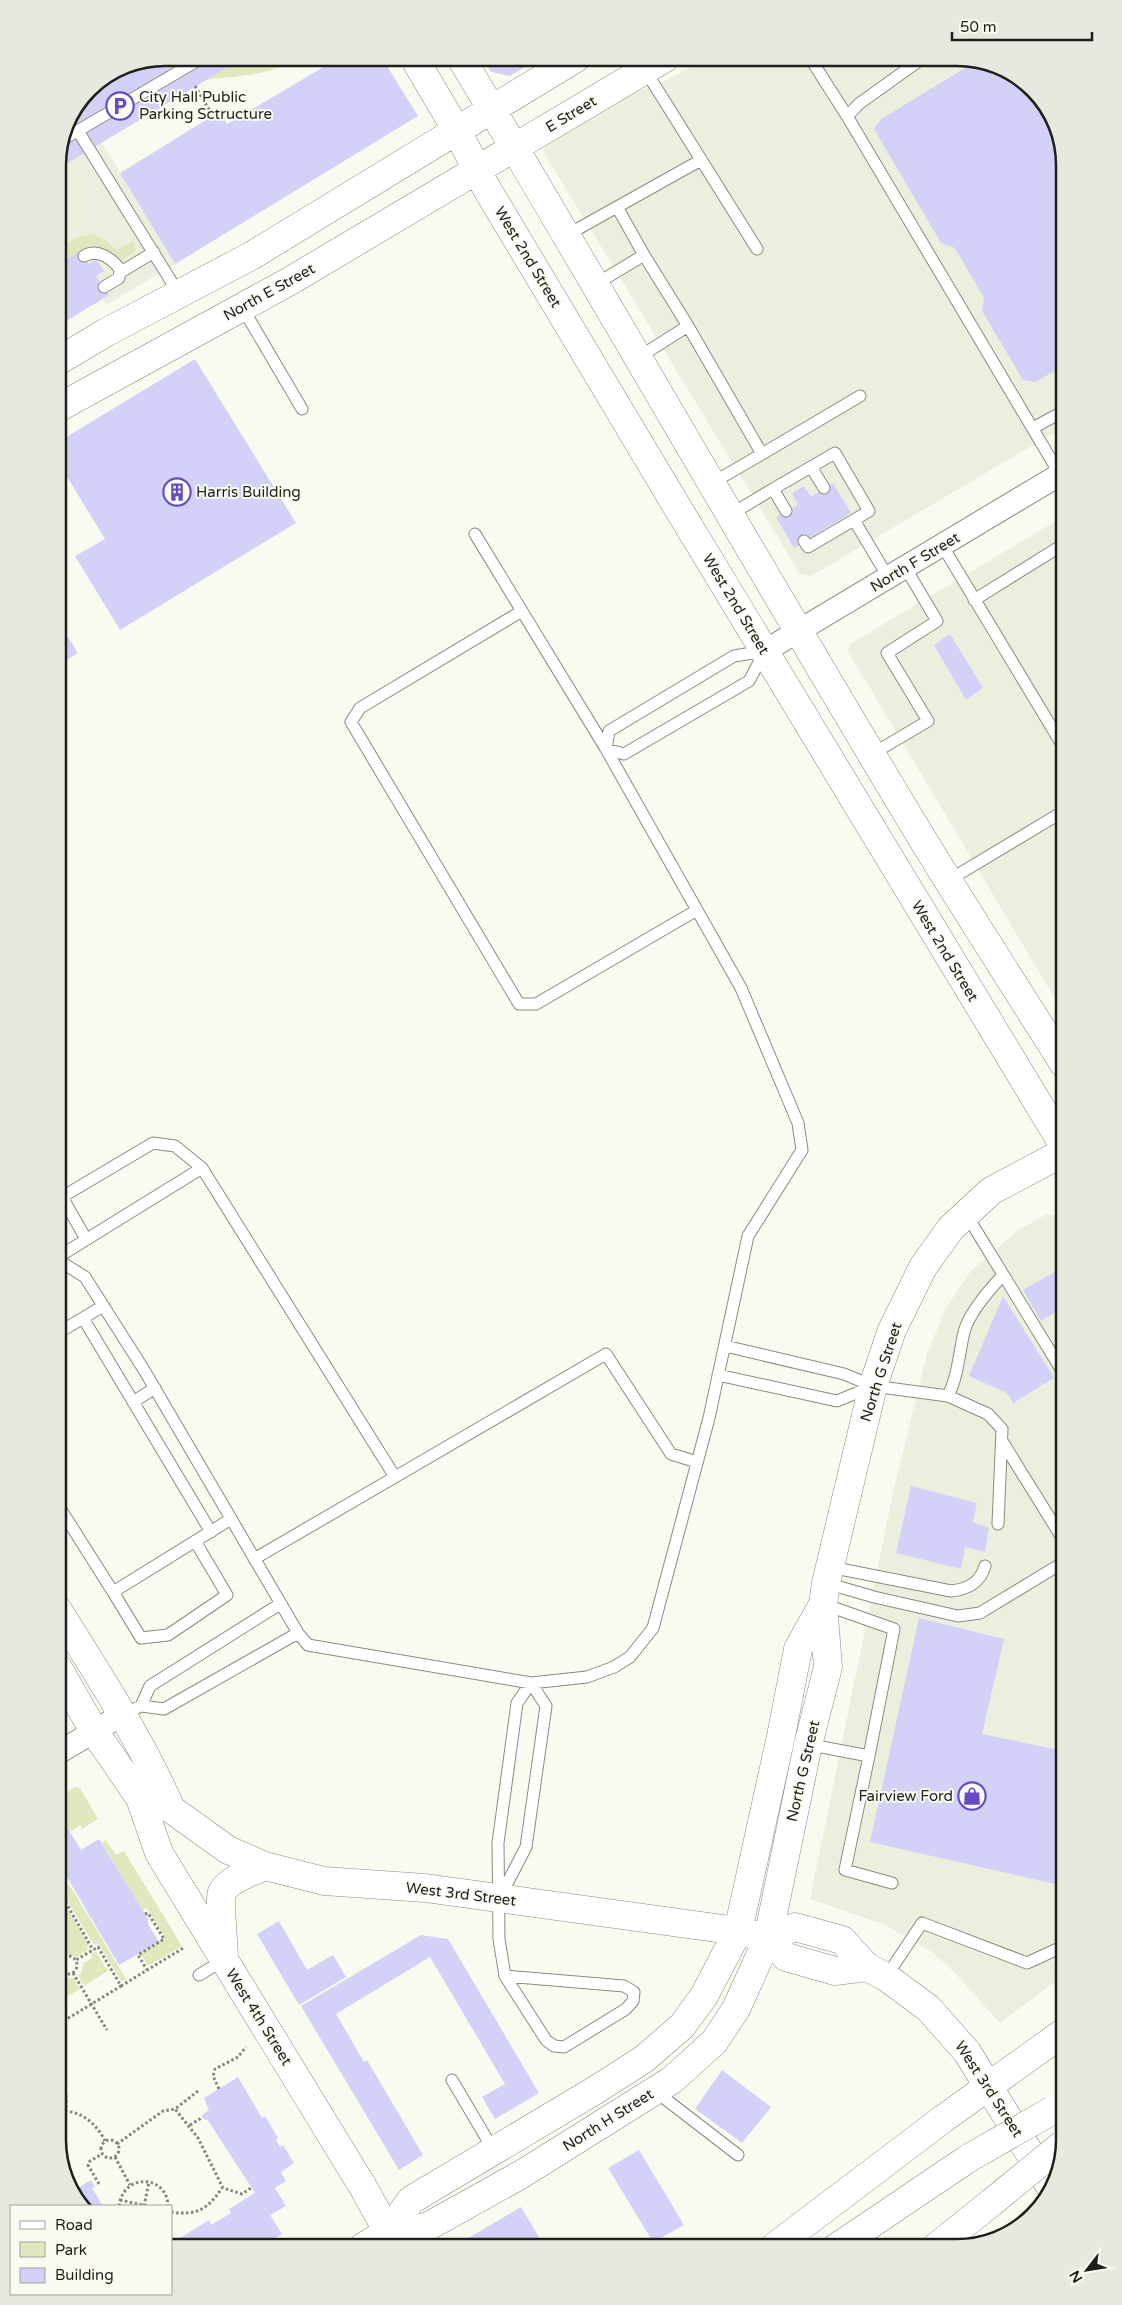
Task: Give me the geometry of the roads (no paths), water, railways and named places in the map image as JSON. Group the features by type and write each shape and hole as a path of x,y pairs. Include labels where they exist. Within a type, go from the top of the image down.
{"main road":[{"name":"West 2nd Street","path":"419,66 478,171 765,652 1056,1133"},
{"path":"465,66 516,148 798,631 949,880 1056,1051"},
{"path":"66,356 105,333 251,256 563,66"},
{"name":"E Street","path":"478,171 652,66"},
{"name":"North E Street","path":"66,404 242,307 478,171"},
{"name":"North G Street","path":"768,1938 795,1740 798,1649 826,1585 873,1386 892,1330 923,1267 951,1228 991,1191 1056,1156"},
{"path":"66,1621 132,1710 171,1809"},
{"path":"66,1682 94,1731 140,1798"},
{"name":"North G Street","path":"738,1931 795,1740"},
{"name":"West 3rd Street","path":"140,1798 171,1809 228,1850 265,1866 324,1880 425,1888 738,1931 768,1938"},
{"name":"West 4th Street","path":"140,1798 159,1853 363,2187 388,2232"},
{"path":"224,1960 223,1920 220,1901 222,1892 230,1883 265,1866"},
{"name":"North H Street","path":"376,2239 388,2232 411,2200 644,2059 682,2026 704,1996 738,1931"},
{"path":"768,1938 786,1956 811,1964 836,1971 877,1972"},
{"name":"North H Street","path":"388,2232 427,2228 522,2174 672,2080 714,2042 736,2008 768,1938"},
{"name":"West 3rd Street","path":"877,1972 928,2008 967,2052 1047,2180"},
{"path":"786,2239 1056,2038"},
{"path":"850,2239 968,2158 1056,2112"},
{"path":"947,2239 1055,2150"}],"street":[{"name":"North F Street","path":"765,652 942,545 1056,480"},
{"path":"66,1748 132,1710"}],"lane":[{"path":"72,135 188,66"},
{"path":"656,66 700,160 757,249"},
{"path":"815,66 1056,465"},
{"path":"847,116 860,103 912,66"},
{"path":"78,131 179,294"},
{"path":"567,236 700,160"},
{"path":"617,207 762,454"},
{"path":"84,256 90,252 98,253 117,265 121,272"},
{"path":"104,288 119,278 121,272 154,252"},
{"path":"596,284 644,254"},
{"path":"242,307 302,409"},
{"path":"639,357 688,326"},
{"path":"712,483 860,396"},
{"path":"1033,428 1056,415"},
{"path":"730,515 835,453 869,511 847,521 808,547 804,541"},
{"path":"811,467 824,488"},
{"path":"773,489 786,511"},
{"path":"847,521 897,572 937,621 887,653 928,720 872,754"},
{"path":"66,1264 85,1277 104,1306 155,1388 280,1604 298,1633 308,1644 531,1683 586,1677 614,1667 630,1657 653,1628 697,1462 725,1346 748,1236 802,1150 798,1123 745,997 606,750 476,534"},
{"path":"942,545 1056,735"},
{"path":"974,600 1056,549"},
{"path":"522,610 360,708 351,722 519,1004 536,1004 697,910"},
{"path":"606,750 609,731 734,656 765,652"},
{"path":"606,750 624,754 749,681 765,652"},
{"path":"949,880 1056,816"},
{"path":"66,1195 153,1143 175,1146 202,1168 395,1477"},
{"path":"66,1253 202,1168"},
{"path":"66,1204 86,1239"},
{"path":"966,1214 1056,1361"},
{"path":"948,1396 954,1383 965,1330 984,1296 1003,1274"},
{"path":"66,1328 104,1306"},
{"path":"83,1318 211,1532"},
{"path":"725,1346 844,1374 873,1386 948,1396 988,1414 1002,1429 998,1524"},
{"path":"254,1559 606,1354 671,1454 697,1462"},
{"path":"718,1375 837,1401 873,1386"},
{"path":"133,1402 155,1388"},
{"path":"1002,1441 1056,1528"},
{"path":"66,1517 141,1638 168,1635 227,1594 195,1541"},
{"path":"113,1592 231,1519"},
{"path":"826,1585 951,1591 967,1589 982,1575 985,1566"},
{"path":"826,1585 958,1616 980,1613 1056,1567"},
{"path":"826,1585 894,1629 845,1870 892,1883"},
{"path":"132,1710 150,1686 280,1604"},
{"path":"132,1710 164,1709 298,1633"},
{"path":"499,1899 526,1847 546,1706 531,1683"},
{"path":"505,1976 624,1986 634,1992 633,2001 626,2009 564,2047 554,2046 546,2040 505,1976 499,1946 498,1843 517,1703 531,1683"},
{"path":"795,1740 869,1756"},
{"path":"877,1972 922,1923 1027,1963 1056,1950"},
{"path":"199,1975 224,1960"},
{"path":"452,2080 494,2151"},
{"path":"655,2091 738,2155"}],"place":[{"name":"City Hall Public Parking Sctructure","path":"120,106"},
{"name":"Harris Building","path":"177,492"},
{"name":"Fairview Ford","path":"972,1796"}]}
